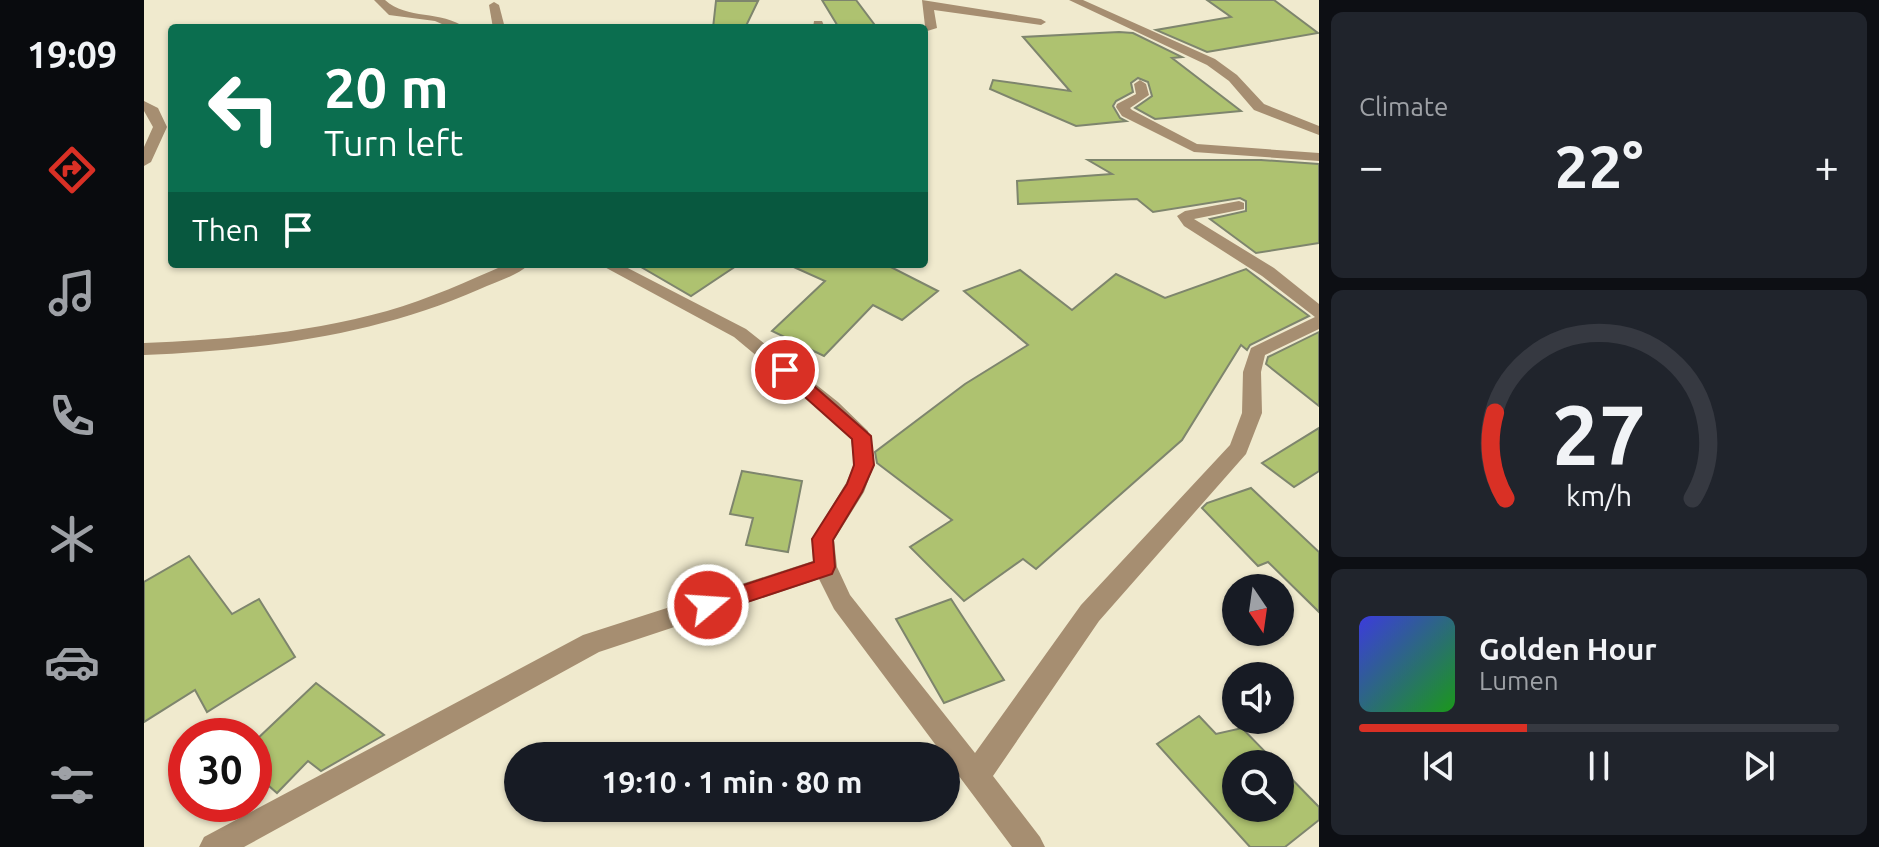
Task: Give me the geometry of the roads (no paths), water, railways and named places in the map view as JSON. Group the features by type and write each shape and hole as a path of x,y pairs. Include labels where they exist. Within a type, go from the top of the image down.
{"street":[{"path":"379,0 393,13 437,18 451,24"},
{"path":"1074,0 1211,62 1233,78 1259,107 1319,131"},
{"path":"928,28 931,28 927,3 1041,22"},
{"path":"494,5 498,24"},
{"path":"1140,84 1143,95 1122,107 1127,113 1194,148 1319,157"},
{"path":"144,105 153,111 160,127 144,162"},
{"path":"1239,206 1185,216 1189,223 1268,272 1319,313"},
{"path":"144,349 197,348 327,332 429,304 512,268"},
{"path":"615,268 740,333 831,407 861,436 864,465 856,486 823,539 825,567 842,602 1030,847"},
{"path":"977,774 1090,613 1239,449 1252,413 1252,372 1257,352 1319,322"},
{"path":"214,847 592,643 825,567"}]}
